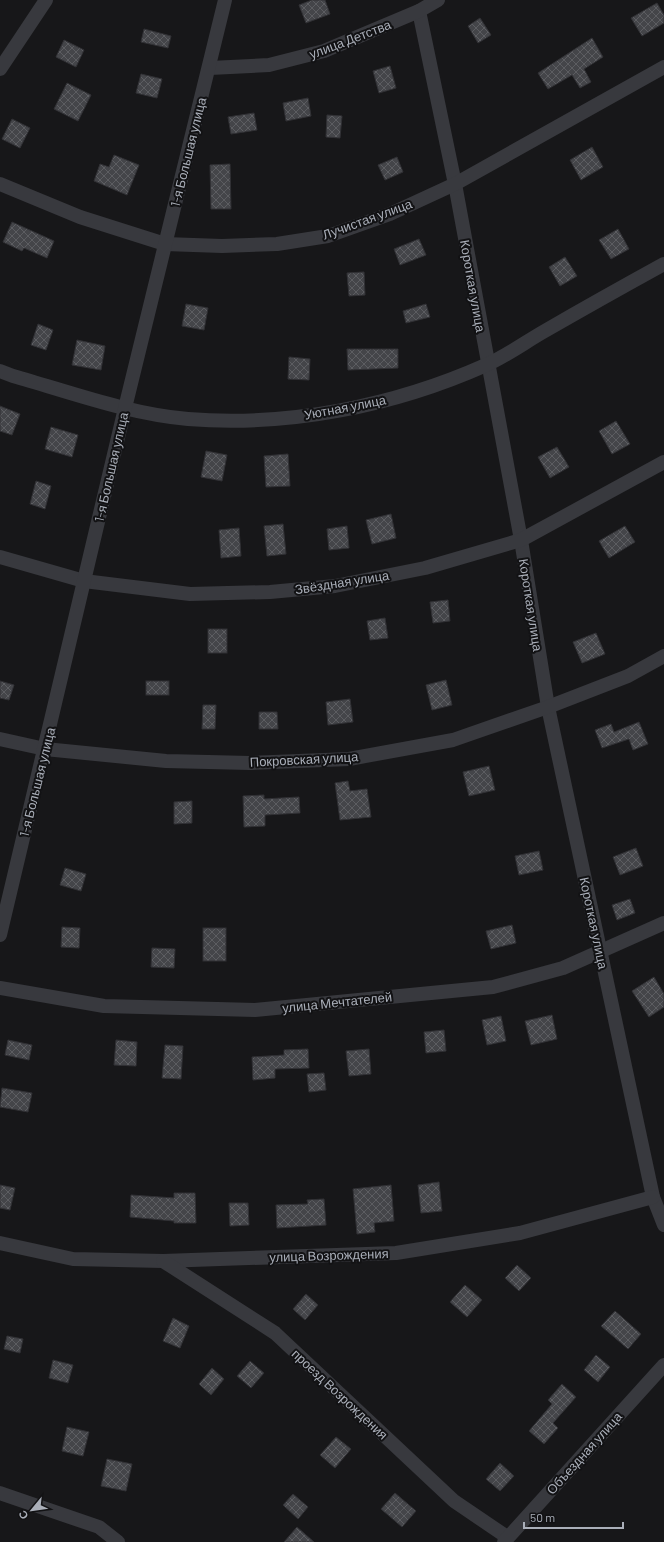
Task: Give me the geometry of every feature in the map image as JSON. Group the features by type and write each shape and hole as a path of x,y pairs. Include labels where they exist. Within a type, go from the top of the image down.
{"street":[{"path":"0,69 46,0"},
{"name":"1-я Большая улица","path":"0,935 125,408 210,68 225,0"},
{"name":"улица Детства","path":"210,68 269,65 324,51 418,11 438,0"},
{"name":"Короткая улица","path":"418,11 455,184 487,364 521,540 548,707 653,1197"},
{"name":"Лучистая улица","path":"0,184 80,217 165,244 222,246 269,244 328,236 390,214 455,184 664,67"},
{"name":"Уютная улица","path":"0,371 125,408 188,419 257,420 322,414 375,403 448,380 487,364 664,264"},
{"name":"Звёздная улица","path":"0,557 84,580 190,594 270,592 335,586 425,568 521,540 664,462"},
{"name":"Покровская улица","path":"0,739 45,749 166,760 250,763 349,759 453,740 548,707 628,676 664,656"},
{"name":"улица Мечтателей","path":"0,988 104,1006 255,1010 493,987 563,968 600,953 664,923"},
{"path":"653,1197 664,1225"},
{"name":"улица Возрождения","path":"0,1243 74,1259 163,1261 396,1253 520,1233 653,1197"},
{"name":"проезд Возрождения","path":"163,1261 275,1333 454,1501 506,1540"},
{"name":"Объездная улица","path":"506,1540 664,1365"},
{"path":"0,1492 99,1527 118,1542"}],"building":[{"path":"312,0 325,0 330,14 306,23 299,5"},
{"path":"657,3 664,15 664,23 642,36 631,18"},
{"path":"480,18 491,35 478,43 468,26"},
{"path":"144,29 171,36 168,48 141,42"},
{"path":"592,38 603,57 584,69 591,82 580,88 572,75 548,89 538,73"},
{"path":"64,40 84,50 76,67 56,57"},
{"path":"390,66 396,88 379,93 373,71"},
{"path":"141,74 162,79 157,98 136,93"},
{"path":"67,83 91,95 78,121 54,109"},
{"path":"308,98 311,116 286,121 283,103"},
{"path":"254,113 257,130 231,134 228,117"},
{"path":"327,115 342,116 340,138 326,137"},
{"path":"12,119 30,128 20,148 2,139"},
{"path":"592,147 603,167 581,180 570,160"},
{"path":"114,155 139,165 127,195 94,181 100,164 109,167"},
{"path":"397,157 403,172 385,180 378,165"},
{"path":"230,164 231,209 211,209 210,165"},
{"path":"12,222 54,241 47,258 24,248 22,251 3,242"},
{"path":"618,229 629,249 611,259 599,240"},
{"path":"419,239 426,255 400,265 394,249"},
{"path":"565,257 577,276 560,286 549,267"},
{"path":"364,272 365,295 349,296 347,273"},
{"path":"186,304 208,308 204,330 182,326"},
{"path":"426,304 430,317 406,323 403,311"},
{"path":"38,324 53,330 46,350 31,345"},
{"path":"77,340 105,346 101,370 72,365"},
{"path":"347,349 398,349 398,368 348,370"},
{"path":"289,357 310,359 309,380 288,379"},
{"path":"0,406 20,414 12,435 0,431"},
{"path":"616,421 630,444 612,454 599,431"},
{"path":"51,427 78,435 72,457 45,449"},
{"path":"557,447 569,467 550,478 538,457"},
{"path":"206,451 227,455 222,481 201,477"},
{"path":"288,454 290,486 266,487 264,456"},
{"path":"36,481 51,486 45,509 30,504"},
{"path":"391,514 396,538 372,544 366,520"},
{"path":"283,524 286,554 267,556 264,526"},
{"path":"347,526 349,548 329,550 327,529"},
{"path":"625,526 635,542 609,558 599,541"},
{"path":"239,528 241,556 221,558 219,530"},
{"path":"448,600 450,621 433,623 430,602"},
{"path":"385,618 388,638 370,640 367,621"},
{"path":"208,629 227,629 227,653 208,653"},
{"path":"596,633 605,654 582,663 573,642"},
{"path":"446,680 452,705 432,710 426,685"},
{"path":"0,681 14,685 9,700 0,698"},
{"path":"146,681 169,681 169,695 146,695"},
{"path":"350,699 353,722 328,725 326,702"},
{"path":"203,705 216,705 215,729 202,729"},
{"path":"259,712 277,712 278,729 259,729"},
{"path":"639,722 648,744 633,750 629,739 602,748 595,730 611,724 614,732"},
{"path":"489,766 495,790 469,796 463,772"},
{"path":"348,781 350,791 367,789 371,817 340,820 335,783"},
{"path":"264,795 264,799 299,797 300,813 265,815 265,826 244,827 243,796"},
{"path":"192,801 192,823 174,824 174,802"},
{"path":"636,848 643,866 620,875 613,857"},
{"path":"539,851 543,870 519,875 515,856"},
{"path":"65,868 86,874 81,891 60,885"},
{"path":"630,899 635,913 617,920 612,905"},
{"path":"512,925 516,943 491,949 486,931"},
{"path":"62,927 80,928 79,948 61,947"},
{"path":"203,928 226,928 226,961 203,961"},
{"path":"152,948 175,949 174,968 151,967"},
{"path":"654,977 664,994 664,1007 649,1017 632,991"},
{"path":"552,1015 557,1039 531,1045 525,1021"},
{"path":"501,1016 506,1041 487,1045 482,1020"},
{"path":"444,1030 446,1051 426,1053 424,1032"},
{"path":"8,1040 32,1045 29,1060 5,1055"},
{"path":"116,1040 137,1042 136,1066 114,1065"},
{"path":"165,1045 183,1046 181,1079 162,1078"},
{"path":"308,1049 309,1068 275,1069 275,1078 253,1080 252,1057 284,1055 284,1050"},
{"path":"369,1049 371,1074 349,1076 346,1051"},
{"path":"324,1073 326,1090 309,1092 307,1074"},
{"path":"2,1088 32,1093 28,1112 0,1107"},
{"path":"439,1182 442,1211 421,1213 418,1185"},
{"path":"0,1185 15,1188 10,1210 0,1208"},
{"path":"391,1185 394,1221 374,1223 375,1232 357,1234 353,1189"},
{"path":"174,1193 195,1193 196,1223 174,1223 174,1221 130,1217 131,1195 174,1198"},
{"path":"324,1199 326,1225 277,1228 276,1205 308,1204 307,1200"},
{"path":"229,1203 248,1203 249,1225 230,1226"},
{"path":"517,1265 531,1278 519,1291 505,1278"},
{"path":"465,1285 482,1300 467,1317 450,1302"},
{"path":"306,1294 318,1305 305,1320 293,1309"},
{"path":"615,1311 641,1334 628,1349 601,1326"},
{"path":"173,1318 189,1326 180,1348 163,1341"},
{"path":"7,1336 23,1339 20,1353 4,1349"},
{"path":"596,1355 610,1367 598,1382 584,1370"},
{"path":"53,1360 73,1365 68,1383 49,1378"},
{"path":"250,1361 264,1373 251,1388 237,1376"},
{"path":"212,1368 224,1379 211,1395 199,1384"},
{"path":"562,1384 576,1397 553,1423 558,1428 544,1444 529,1431 552,1404 548,1400"},
{"path":"67,1427 89,1432 83,1456 62,1451"},
{"path":"336,1437 351,1449 335,1468 320,1455"},
{"path":"107,1459 132,1464 126,1491 101,1486"},
{"path":"500,1463 514,1476 500,1491 486,1479"},
{"path":"395,1493 416,1511 402,1527 381,1509"},
{"path":"293,1494 308,1507 298,1519 283,1505"},
{"path":"297,1527 314,1542 284,1542"}]}
